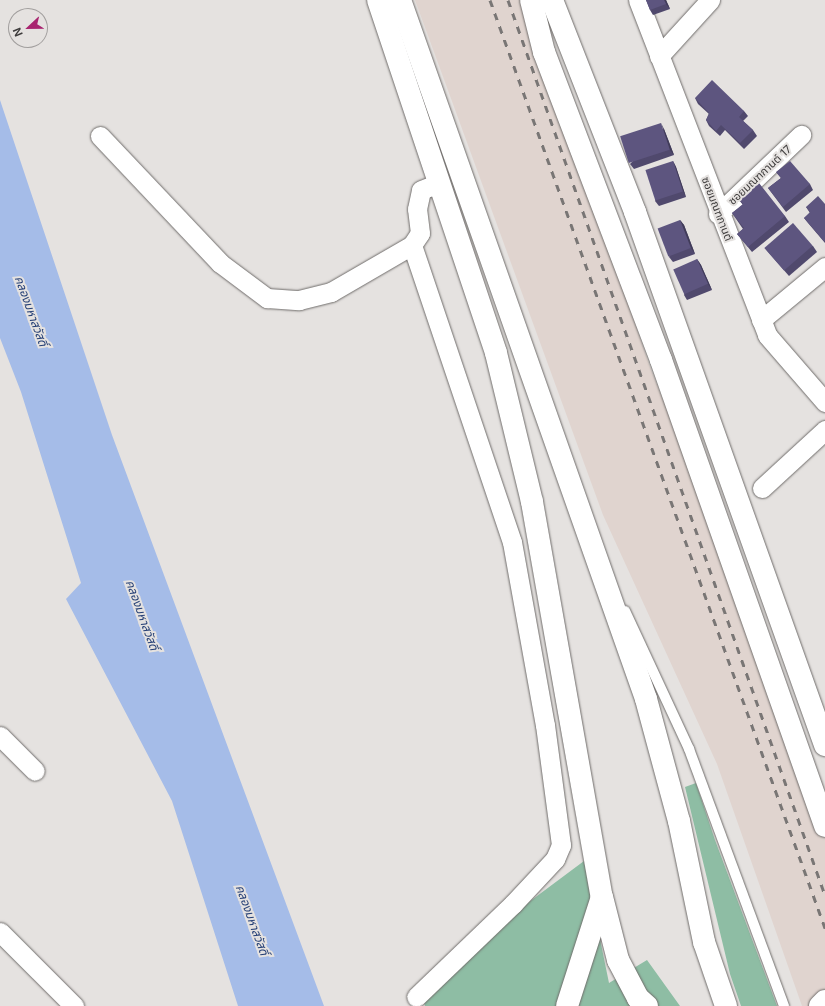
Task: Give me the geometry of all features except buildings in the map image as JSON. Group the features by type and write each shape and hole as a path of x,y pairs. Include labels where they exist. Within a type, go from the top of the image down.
{"main road":[{"path":"378,0 496,353 532,502 602,897 618,960 647,1006"},
{"path":"400,0 646,699 680,822 704,942 726,1006"},
{"path":"531,0 544,52 661,360 825,826"},
{"path":"552,0 635,212 825,745"},
{"path":"567,1006 602,897"},
{"path":"820,1006 825,1001"}],"street":[{"name":"ซอยมณฑกานต์","path":"638,0 718,214 767,335 825,402"},
{"path":"659,56 710,0"},
{"name":"ซอยมณฑกานต์ 17","path":"718,214 801,135"},
{"path":"100,136 220,263 267,298 299,300 331,292 412,245 420,233 417,209 421,190 439,183"},
{"path":"412,245 512,542 545,725 561,845 555,859 514,904 416,997"},
{"path":"761,320 825,268"},
{"path":"762,488 825,430"},
{"path":"0,736 35,771"},
{"path":"0,932 74,1006"}],"lane":[{"path":"592,543 689,749 784,1006"}],"shaded area":[{"path":"415,0 526,0 650,367 825,804 825,1006 802,1006 717,764 603,515"}],"green space":[{"path":"696,783 715,840 777,1006 741,1006 730,974 685,787"},
{"path":"584,861 609,983 647,960 680,1006 425,1006 424,1003 529,902"}],"water":[{"name":"คลองมหาสวัสดิ์","path":"0,100 112,435 324,1006 238,1006 172,801 66,599 81,583 21,392 0,338"}],"railway":[{"path":"490,0 825,928"},
{"path":"508,0 825,895"}]}
